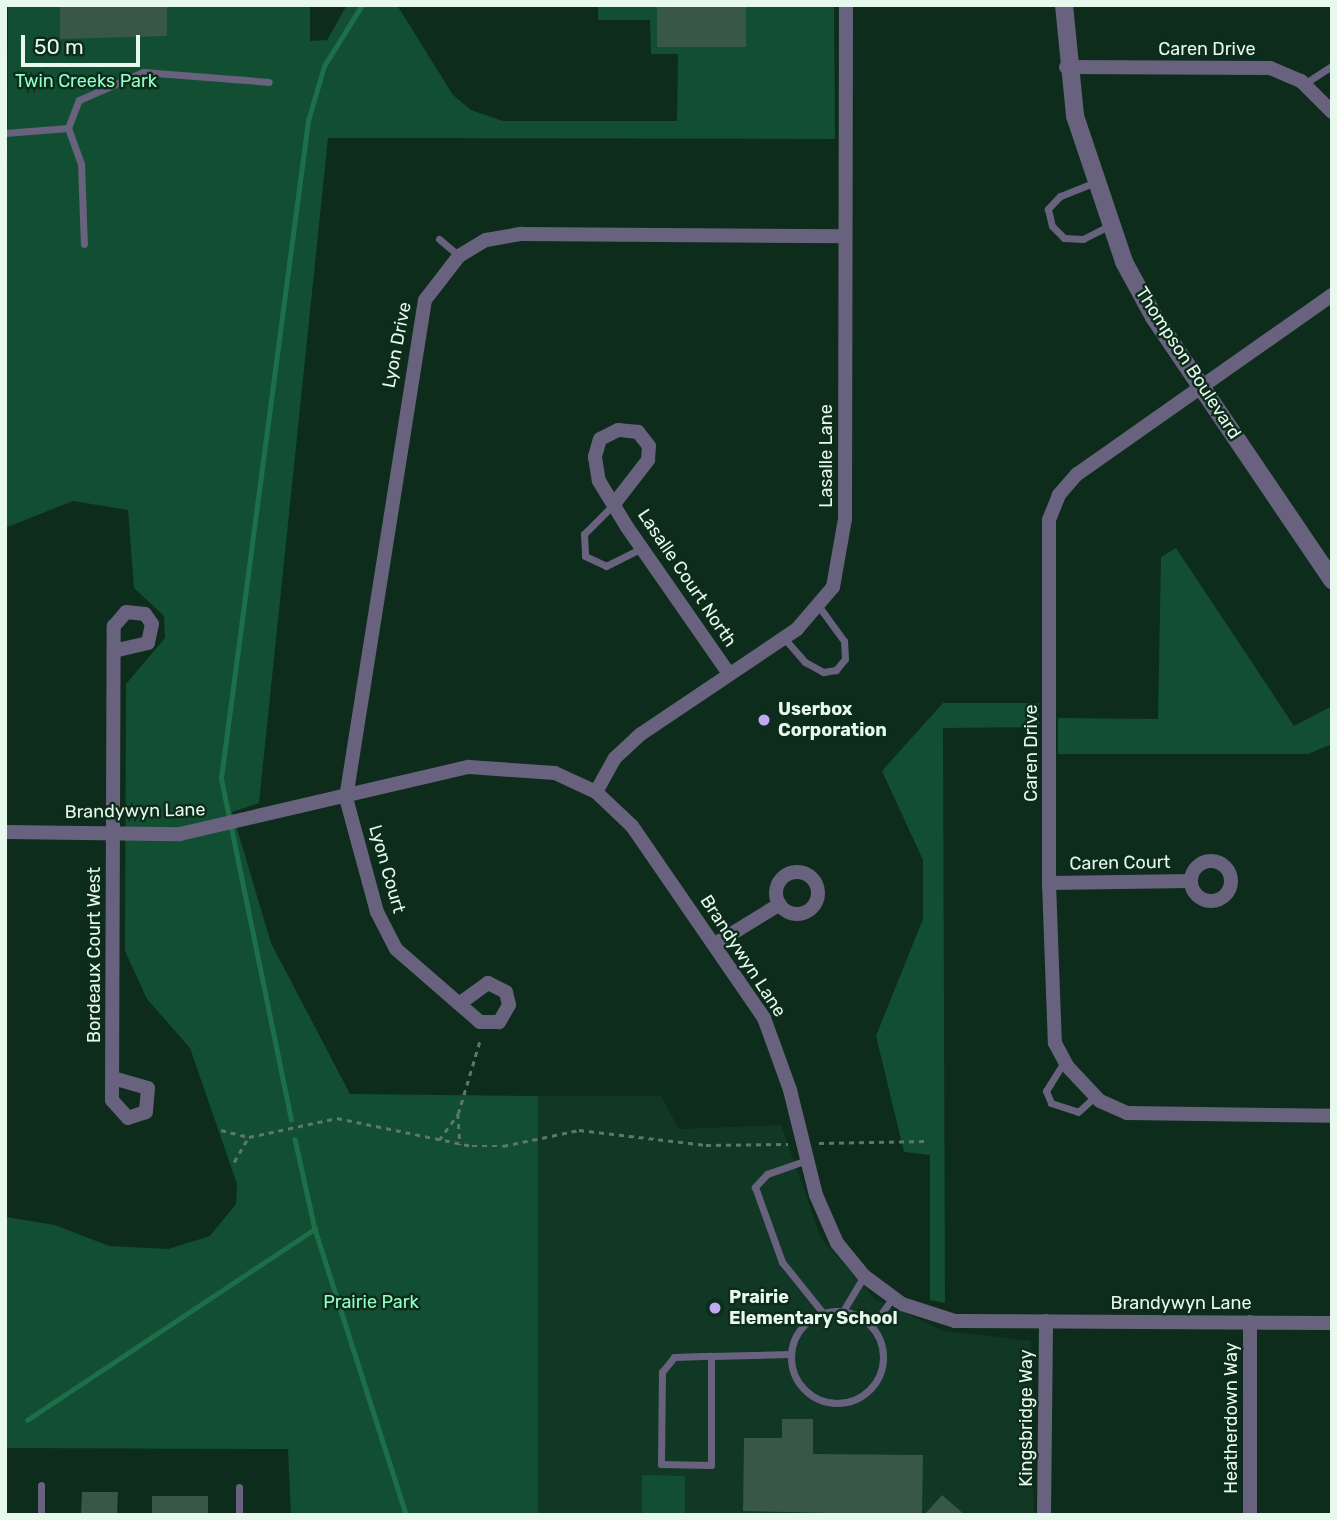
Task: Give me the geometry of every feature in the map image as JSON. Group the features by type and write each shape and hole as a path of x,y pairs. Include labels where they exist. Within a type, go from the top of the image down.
{"street":[{"name":"Lasalle Lane","path":"596,792 615,758 641,734 784,638 820,608 843,555 846,5"},
{"name":"Thompson Boulevard","path":"1064,5 1066,67 1093,183 1110,225 1154,317 1332,580"},
{"name":"Caren Drive","path":"1066,67 1270,68 1304,84 1332,112"},
{"name":"Lyon Drive","path":"346,797 417,327 425,300 459,256 486,240 521,234 845,236"},
{"name":"Caren Drive","path":"1332,295 1204,388 1077,474 1059,495 1049,520 1049,1013 1064,1062 1096,1096 1126,1113 1332,1116"},
{"name":"Lasalle Court North","path":"614,504 648,460 649,446 638,432 610,432 597,447 597,475 614,504 642,548 729,674"},
{"name":"Bordeaux Court West","path":"113,1078 114,651"},
{"name":"Brandywyn Lane","path":"5,832 211,830 469,767 510,765 555,773 596,792 632,826 764,1018 807,1160 837,1243 864,1276 893,1297 955,1321 1332,1323"},
{"name":"Lyon Court","path":"346,797 385,931 396,949 485,1024"},
{"name":"Caren Court","path":"1049,883 1191,881"},
{"path":"715,944 780,904"},
{"path":"459,1004 481,985 501,987 508,1012 485,1024"},
{"name":"Kingsbridge Way","path":"1044,1515 1046,1321"},
{"name":"Heatherdown Way","path":"1250,1322 1250,1515"}],"lane":[{"path":"1304,84 1332,66"},
{"path":"84,244 80,163 68,128 79,100 144,72 269,82"},
{"path":"5,133 68,128"},
{"path":"1093,183 1060,196 1048,209 1052,226 1064,238 1083,239 1110,225"},
{"path":"439,239 459,256"},
{"path":"614,504 584,534 585,556 606,566 642,548"},
{"path":"784,638 805,662 823,672 836,670 845,659 844,641 820,608"},
{"path":"1064,1062 1046,1091 1051,1103 1078,1112 1096,1096"},
{"path":"807,1160 767,1174 755,1186 782,1262 823,1313"},
{"path":"843,1311 864,1276"},
{"path":"872,1327 843,1311 823,1313 801,1329 791,1354 810,1394 852,1400 881,1369 872,1327 893,1297"},
{"path":"711,1356 711,1465 661,1464 662,1372 674,1357 711,1356 791,1354"},
{"path":"41,1485 41,1515"},
{"path":"239,1487 239,1515"}],"path":[{"path":"438,1141 458,1114 485,1024"},
{"path":"458,1114 460,1145"},
{"path":"221,1130 249,1137 337,1118 460,1145 503,1146 579,1129 706,1145 928,1141"},
{"path":"234,1162 249,1137"}],"shaded area":[{"name":"Prairie Elementary School","path":"538,1096 661,1096 679,1129 781,1125 821,1238 875,1299 944,1331 1031,1341 1034,1515 538,1515"}],"green space":[{"name":"Prairie Park","path":"8,5 310,5 310,41 327,40 347,5 397,5 453,95 471,110 503,121 677,121 678,54 651,54 650,20 598,20 598,5 834,5 835,139 328,138 259,803 232,812 271,943 350,1094 538,1096 538,1515 291,1515 288,1449 5,1448 6,1217 55,1225 109,1246 168,1249 210,1236 236,1204 237,1184 190,1048 147,999 125,951 126,684 165,638 164,616 134,588 128,510 73,501 5,528"},
{"path":"1176,548 1294,726 1332,706 1332,744 1308,754 1058,754 1058,718 1158,719 1161,557"},
{"path":"943,703 1039,703 1039,727 943,728 945,1303 930,1300 930,1155 904,1152 876,1036 923,919 923,860 882,771"},
{"path":"642,1475 685,1476 685,1515 642,1515"}],"building":[{"path":"60,5 167,5 167,36 60,39"},
{"path":"657,5 746,5 746,47 657,47"},
{"path":"782,1419 813,1419 813,1454 923,1455 922,1515 743,1511 744,1438 782,1438"},
{"path":"82,1492 118,1492 117,1515 81,1515"},
{"path":"942,1495 965,1515 924,1515"},
{"path":"152,1496 208,1496 208,1515 152,1515"}],"waterway":[{"path":"291,1120 221,778 308,121 324,66 362,5"},
{"path":"295,1139 315,1229 406,1515"},
{"path":"27,1420 315,1229"}],"place":[{"name":"Userbox Corporation","path":"764,720"},
{"name":"Prairie Elementary School","path":"715,1308"}],"park label":[{"name":"Twin Creeks Park","path":"86,81"}]}
